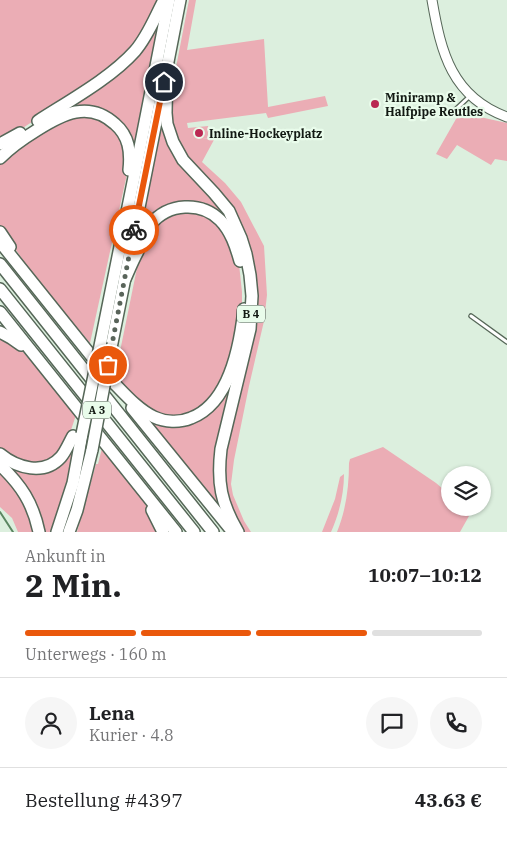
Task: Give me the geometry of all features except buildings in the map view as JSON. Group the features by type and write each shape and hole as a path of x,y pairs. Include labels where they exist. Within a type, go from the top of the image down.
{"highway":[{"path":"0,144 100,81 125,61 146,36 164,0"},
{"path":"57,532 73,483 77,435 92,383 101,341 169,0"},
{"name":"B 4","path":"73,532 92,450 180,0"},
{"name":"B 4","path":"167,66 166,114 173,142 183,160 229,212 241,238 250,274 252,306 250,329 221,449 219,469 220,488 224,502 238,532"},
{"path":"0,158 26,137 66,114 91,111 106,117 122,132 130,153 124,228"},
{"name":"A 3","path":"110,379 139,407 154,417 180,421 196,416 213,403 224,386 237,353 243,319 245,293 237,250 230,233 220,220 204,210 194,207 177,208 165,212 155,220 146,232 125,279"},
{"path":"0,232 34,284"},
{"path":"0,242 233,532"},
{"name":"A 3","path":"0,264 214,532"},
{"name":"A 3","path":"0,289 194,532"},
{"path":"0,312 176,532"},
{"path":"0,332 17,342 46,369"},
{"path":"0,454 22,467 35,469 44,467 60,457 77,435"},
{"path":"0,465 18,484 29,500 39,532"},
{"path":"135,480 163,532"},
{"name":"B 4","path":"69,532 77,510"}],"street":[{"path":"432,0 438,32 450,68 471,96 486,108 507,117"}],"lane":[{"path":"455,110 471,96"},
{"path":"471,316 507,342"}],"shaded area":[{"path":"0,0 161,0 155,16 128,54 61,103 0,141"},
{"path":"189,0 196,0 187,50 264,39 268,107 325,96 328,106 268,118 266,113 187,123 188,128 208,126 209,138 202,139 215,138 202,162 225,183 241,202 264,246 267,295 264,321 234,460 231,484 233,495 251,532 242,532 229,508 223,462 251,334 243,234 182,153 172,125 172,88"},
{"path":"162,13 133,169 131,144 88,109 0,154 0,147 108,78"},
{"path":"167,93 166,124 170,142 178,157 213,194 228,216 235,229 243,253 248,279 249,318 247,330 220,441 217,462 219,490 227,521 144,418 172,424 186,423 202,416 218,401 238,359 243,341 248,304 245,267 241,250 226,224 217,215 206,209 195,205 183,205 171,208 160,214 145,229 135,250"},
{"path":"462,113 507,123 507,161 495,159 491,165 457,145 447,159 436,154 456,119"},
{"path":"70,117 97,117 121,135 127,174 90,343 35,278 0,226 0,164 3,159 47,128"},
{"path":"198,211 223,228 239,264 242,309 232,362 209,404 177,419 146,409 115,376 138,263 151,230 173,213"},
{"path":"0,335 15,344 24,353 76,415 71,430 73,431 57,457 34,466 0,451"},
{"path":"82,422 70,476 54,532 43,532 5,461 32,471 69,451"},
{"path":"383,447 441,487 441,516 469,516 460,532 337,532 343,515 350,459"},
{"path":"102,448 144,502 161,532 77,532"},
{"path":"0,469 22,494 36,532 18,532 12,518 0,507"},
{"path":"344,474 342,496 334,525 331,532 322,532 335,499 340,477"}],"waterway":[{"path":"0,512 13,532"}],"way so far":[{"path":"108,365 134,230"}],"place":[{"name":"Miniramp & Halfpipe Reutles","path":"375,104"},
{"name":"Inline-Hockeyplatz","path":"199,133"}],"route":[{"path":"134,230 164,82"}]}
